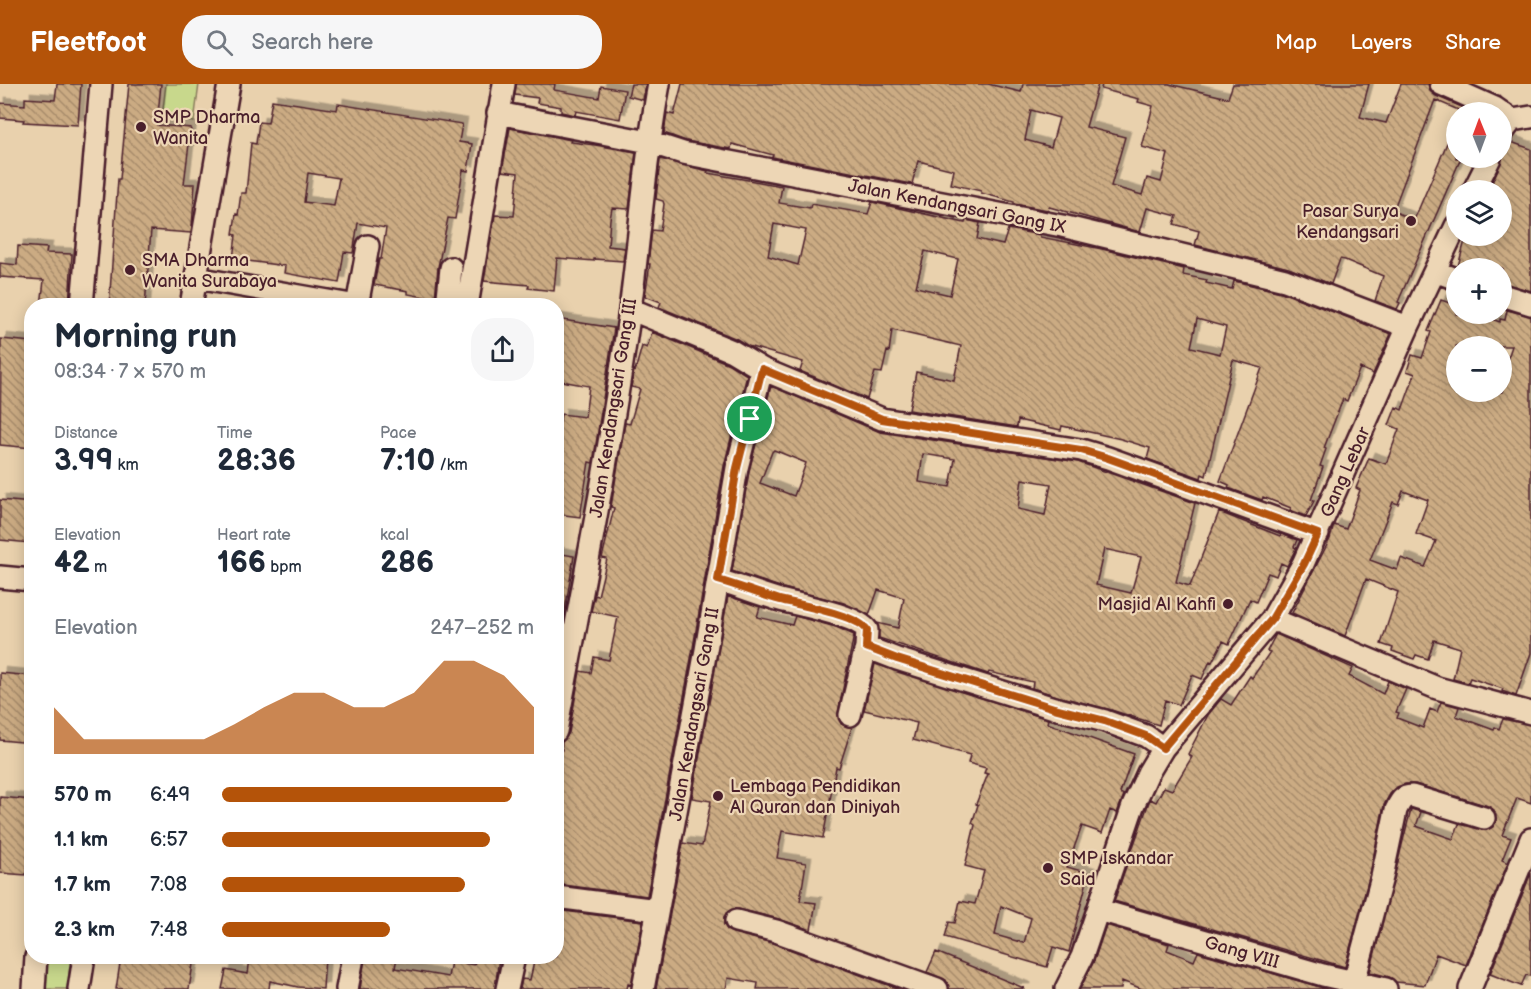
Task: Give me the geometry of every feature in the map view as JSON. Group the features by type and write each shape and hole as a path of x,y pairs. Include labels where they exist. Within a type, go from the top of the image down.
{"street":[{"path":"83,298 101,84"},
{"path":"192,298 229,84"},
{"path":"467,298 504,84"},
{"name":"Jalan Kendangsari Gang III","path":"564,688 606,461 630,309 648,142 659,84"},
{"path":"1441,84 1495,108 1515,123"},
{"name":"Jalan Kendangsari Gang IX","path":"498,113 648,142 683,153 1062,226 1285,280 1408,327"},
{"path":"358,298 368,246"},
{"name":"Gang Lebar","path":"1066,989 1082,957 1133,806 1148,773 1163,748 1272,619 1304,564 1408,327 1447,246"},
{"path":"448,298 451,268"},
{"path":"1435,271 1446,275"},
{"path":"196,278 311,298"},
{"path":"1512,298 1531,304"},
{"path":"630,309 732,351 762,369 882,419 1081,450 1318,534"},
{"name":"Jalan Kendangsari Gang II","path":"643,989 737,468 762,369"},
{"path":"0,577 24,579"},
{"path":"718,580 782,600 825,610 862,624 867,630 866,647 850,715"},
{"path":"1272,619 1437,688 1466,698 1531,713"},
{"path":"866,647 897,659 1054,708 1105,721 1146,736 1163,748"},
{"path":"1354,982 1382,877 1396,810 1400,802 1412,796 1484,818"},
{"path":"1470,989 1531,839"},
{"path":"564,898 657,910"},
{"name":"Gang VIII","path":"1099,910 1232,949 1386,989"},
{"path":"736,921 776,931 937,989"},
{"path":"34,989 36,964"},
{"path":"79,989 83,964"},
{"path":"347,989 352,964"},
{"path":"507,989 512,964"}],"green space":[{"path":"166,84 199,84 194,122 162,118"},
{"path":"42,964 70,964 67,989 40,989"}],"building":[{"path":"57,84 81,84 78,125 23,122 24,120 0,118 0,103 25,105 25,98 55,100"},
{"path":"129,84 161,84 157,125 191,128 184,184 195,184 192,227 191,233 151,230 146,298 110,298 118,179 120,179"},
{"path":"516,84 555,84 554,90 599,98 601,86 625,90 620,119 576,111 575,115 561,112 561,107 537,103 538,98 515,95"},
{"path":"631,84 646,84 643,100 628,96"},
{"path":"682,84 988,84 1021,92 1023,84 1098,84 1086,127 1125,137 1111,186 1142,195 1147,178 1161,182 1168,154 1142,147 1153,106 1138,102 1139,99 1101,89 1102,84 1169,84 1228,98 1233,84 1369,84 1360,117 1386,123 1401,84 1428,84 1430,91 1436,96 1450,102 1446,102 1446,105 1435,100 1393,211 1414,220 1446,145 1446,168 1457,168 1451,180 1446,180 1446,192 1397,309 1375,301 1383,276 1345,260 1340,259 1331,284 1288,268 1195,245 1199,231 1174,224 1177,216 1147,208 1140,232 1049,207 1048,210 1014,204 1014,202 981,193 981,191 951,184 954,170 918,161 912,184 772,157 773,155 732,144 731,149 686,141 664,133 667,113 674,115","holes":["1031,110 1059,118 1051,147 1025,140"]},
{"path":"272,100 337,110 338,104 462,124 459,142 472,144 468,171 463,170 455,219 448,218 438,267 435,298 374,285 386,228 358,223 353,253 344,252 339,283 284,273 285,266 233,259 236,214 238,215 241,193 246,193 251,143 256,144 259,122 268,123","holes":["308,173 339,178 334,206 304,202"]},
{"path":"510,128 571,140 570,142 636,152 629,209 612,208 610,219 608,246 625,248 623,261 557,258 554,291 528,288 529,285 484,281 495,215 514,216 518,173 502,171"},
{"path":"1512,142 1531,149 1531,291 1512,286 1512,258 1460,258 1464,246 1512,246 1512,180 1493,180 1498,168 1512,168"},
{"path":"660,159 708,171 707,173 782,186 779,203 810,208 811,204 868,214 872,202 965,223 966,220 980,223 977,239 1003,245 1008,229 1102,249 1184,269 1183,275 1207,280 1206,283 1232,289 1234,281 1281,292 1391,334 1373,374 1360,368 1347,401 1343,399 1324,448 1326,449 1320,466 1323,467 1311,500 1314,501 1306,516 1263,497 1262,500 1228,488 1229,485 1220,481 1262,368 1233,360 1206,476 1202,474 1201,478 1147,459 1150,448 1121,439 1062,426 1061,430 1018,420 1017,427 909,410 916,372 954,380 961,346 892,330 889,352 887,351 882,373 875,372 867,399 800,371 803,362 748,346 737,339 659,307 661,302 645,296 652,230 660,231 664,204 663,201 656,199","holes":["774,224 806,230 798,265 768,256","925,251 958,259 950,295 916,287","1197,319 1226,327 1220,354 1191,347"]},
{"path":"18,246 47,248 46,253 72,254 69,298 42,298 44,280 0,277 0,263 17,265"},
{"path":"1441,300 1446,302 1446,324 1512,324 1512,311 1531,316 1531,653 1516,696 1470,678 1468,683 1453,679 1460,648 1434,640 1428,659 1416,655 1414,659 1392,651 1393,648 1381,644 1398,592 1366,579 1345,636 1292,613 1330,539 1334,525 1346,529 1360,490 1356,488 1369,458 1386,464 1399,429 1389,425 1396,407 1402,410 1415,374 1407,371 1412,355 1422,358 1431,332 1428,331","holes":["1403,491 1428,500 1416,534 1436,541 1425,567 1401,558 1397,570 1370,560 1393,502 1398,504"]},
{"path":"564,320 614,328 593,463 589,462 580,517 564,515 564,414 585,417 589,386 564,381"},
{"path":"652,332 729,364 747,375 724,466 647,896 564,885 564,739 569,733 580,671 591,673 594,657 609,660 618,617 591,611 595,595 598,596 607,559 602,558 614,508 611,507 625,423 630,424 640,389 631,387 634,370 642,346 647,348"},
{"path":"1,339 24,341 24,447 0,445"},
{"path":"771,386 880,432 1078,462 1195,503 1176,582 1190,586 1219,512 1280,536 1281,534 1297,540 1294,547 1296,548 1287,566 1281,563 1276,576 1268,573 1256,602 1250,599 1229,644 1223,641 1202,679 1192,675 1179,705 1165,700 1159,725 1032,688 1033,682 989,672 988,674 879,638 877,623 898,628 904,598 878,590 869,615 844,603 783,588 732,571 749,471","holes":["774,450 806,463 794,496 760,483","923,454 955,459 950,487 919,482","1022,479 1051,484 1045,515 1018,509","1104,549 1141,557 1131,593 1096,585"]},
{"path":"0,500 24,502 24,542 0,540"},
{"path":"564,554 574,556 564,616"},
{"path":"728,596 760,607 757,617 792,625 795,616 836,627 854,635 838,713 841,724 852,727 839,768 836,767 823,838 782,831 777,858 806,863 800,901 816,903 811,930 739,909 732,909 726,913 724,925 728,931 733,933 772,943 899,989 757,989 758,983 728,978 726,989 656,989 683,843 702,846 711,801 692,798"},
{"path":"1276,634 1353,668 1349,676 1383,694 1388,681 1406,689 1396,712 1399,713 1397,718 1423,728 1430,709 1437,712 1441,702 1459,707 1456,716 1494,730 1495,727 1499,729 1503,719 1531,725 1531,803 1517,798 1502,835 1511,838 1502,860 1508,863 1466,965 1436,954 1425,985 1396,982 1389,977 1370,972 1411,809 1421,812 1416,826 1453,839 1459,824 1486,830 1493,827 1496,821 1494,810 1488,806 1415,784 1397,787 1384,805 1370,874 1345,967 1114,901 1150,799 1156,802 1164,787 1172,790 1192,757 1188,754 1208,715 1221,699 1231,705 1250,676 1252,678 1270,652 1267,651"},
{"path":"875,664 1048,719 1047,723 1134,754 1120,793 1124,795 1117,813 1110,810 1102,833 1082,826 1067,867 1089,873 1069,952 1053,947 1047,967 945,937 949,922 955,923 960,901 975,904 984,871 965,866 975,825 972,823 978,805 976,804 988,774 984,773 986,768 968,763 970,755 913,740 917,723 864,710","holes":["1001,906 1031,918 1024,943 995,935"]},
{"path":"0,673 24,675 24,742 0,740"},
{"path":"0,797 24,799 24,875 0,873"},
{"path":"1531,873 1531,976 1526,975 1521,986 1490,974"},
{"path":"564,911 643,921 631,985 628,984 627,989 520,989 522,979 530,980 533,964 564,964"},
{"path":"1106,925 1169,944 1167,950 1194,961 1198,952 1327,989 1142,989 1122,981 1121,989 1080,989 1094,961"},
{"path":"936,952 1024,989 949,989 946,980 927,972"},
{"path":"120,964 193,964 189,989 116,989"},
{"path":"249,964 325,964 323,989 270,981 269,989 222,989 226,970 248,974"},
{"path":"364,964 396,964 395,968 448,977 450,964 498,964 495,989 360,989"}],"place":[{"name":"SMP Dharma Wanita","path":"141,127"},
{"name":"Pasar Surya Kendangsari","path":"1411,221"},
{"name":"SMA Dharma Wanita Surabaya","path":"130,270"},
{"name":"Masjid Al Kahfi","path":"1228,604"},
{"name":"Lembaga Pendidikan Al Quran dan Diniyah","path":"718,796"},
{"name":"SMP Iskandar Said","path":"1048,868"}],"route":[{"path":"762,369 882,419 1081,450 1318,534 1304,564 1272,619 1163,748 1146,736 1105,721 1077,712 1054,708 897,659 866,647 867,630 862,624 825,610 782,600 718,580 737,468 750,419 762,369"}]}
